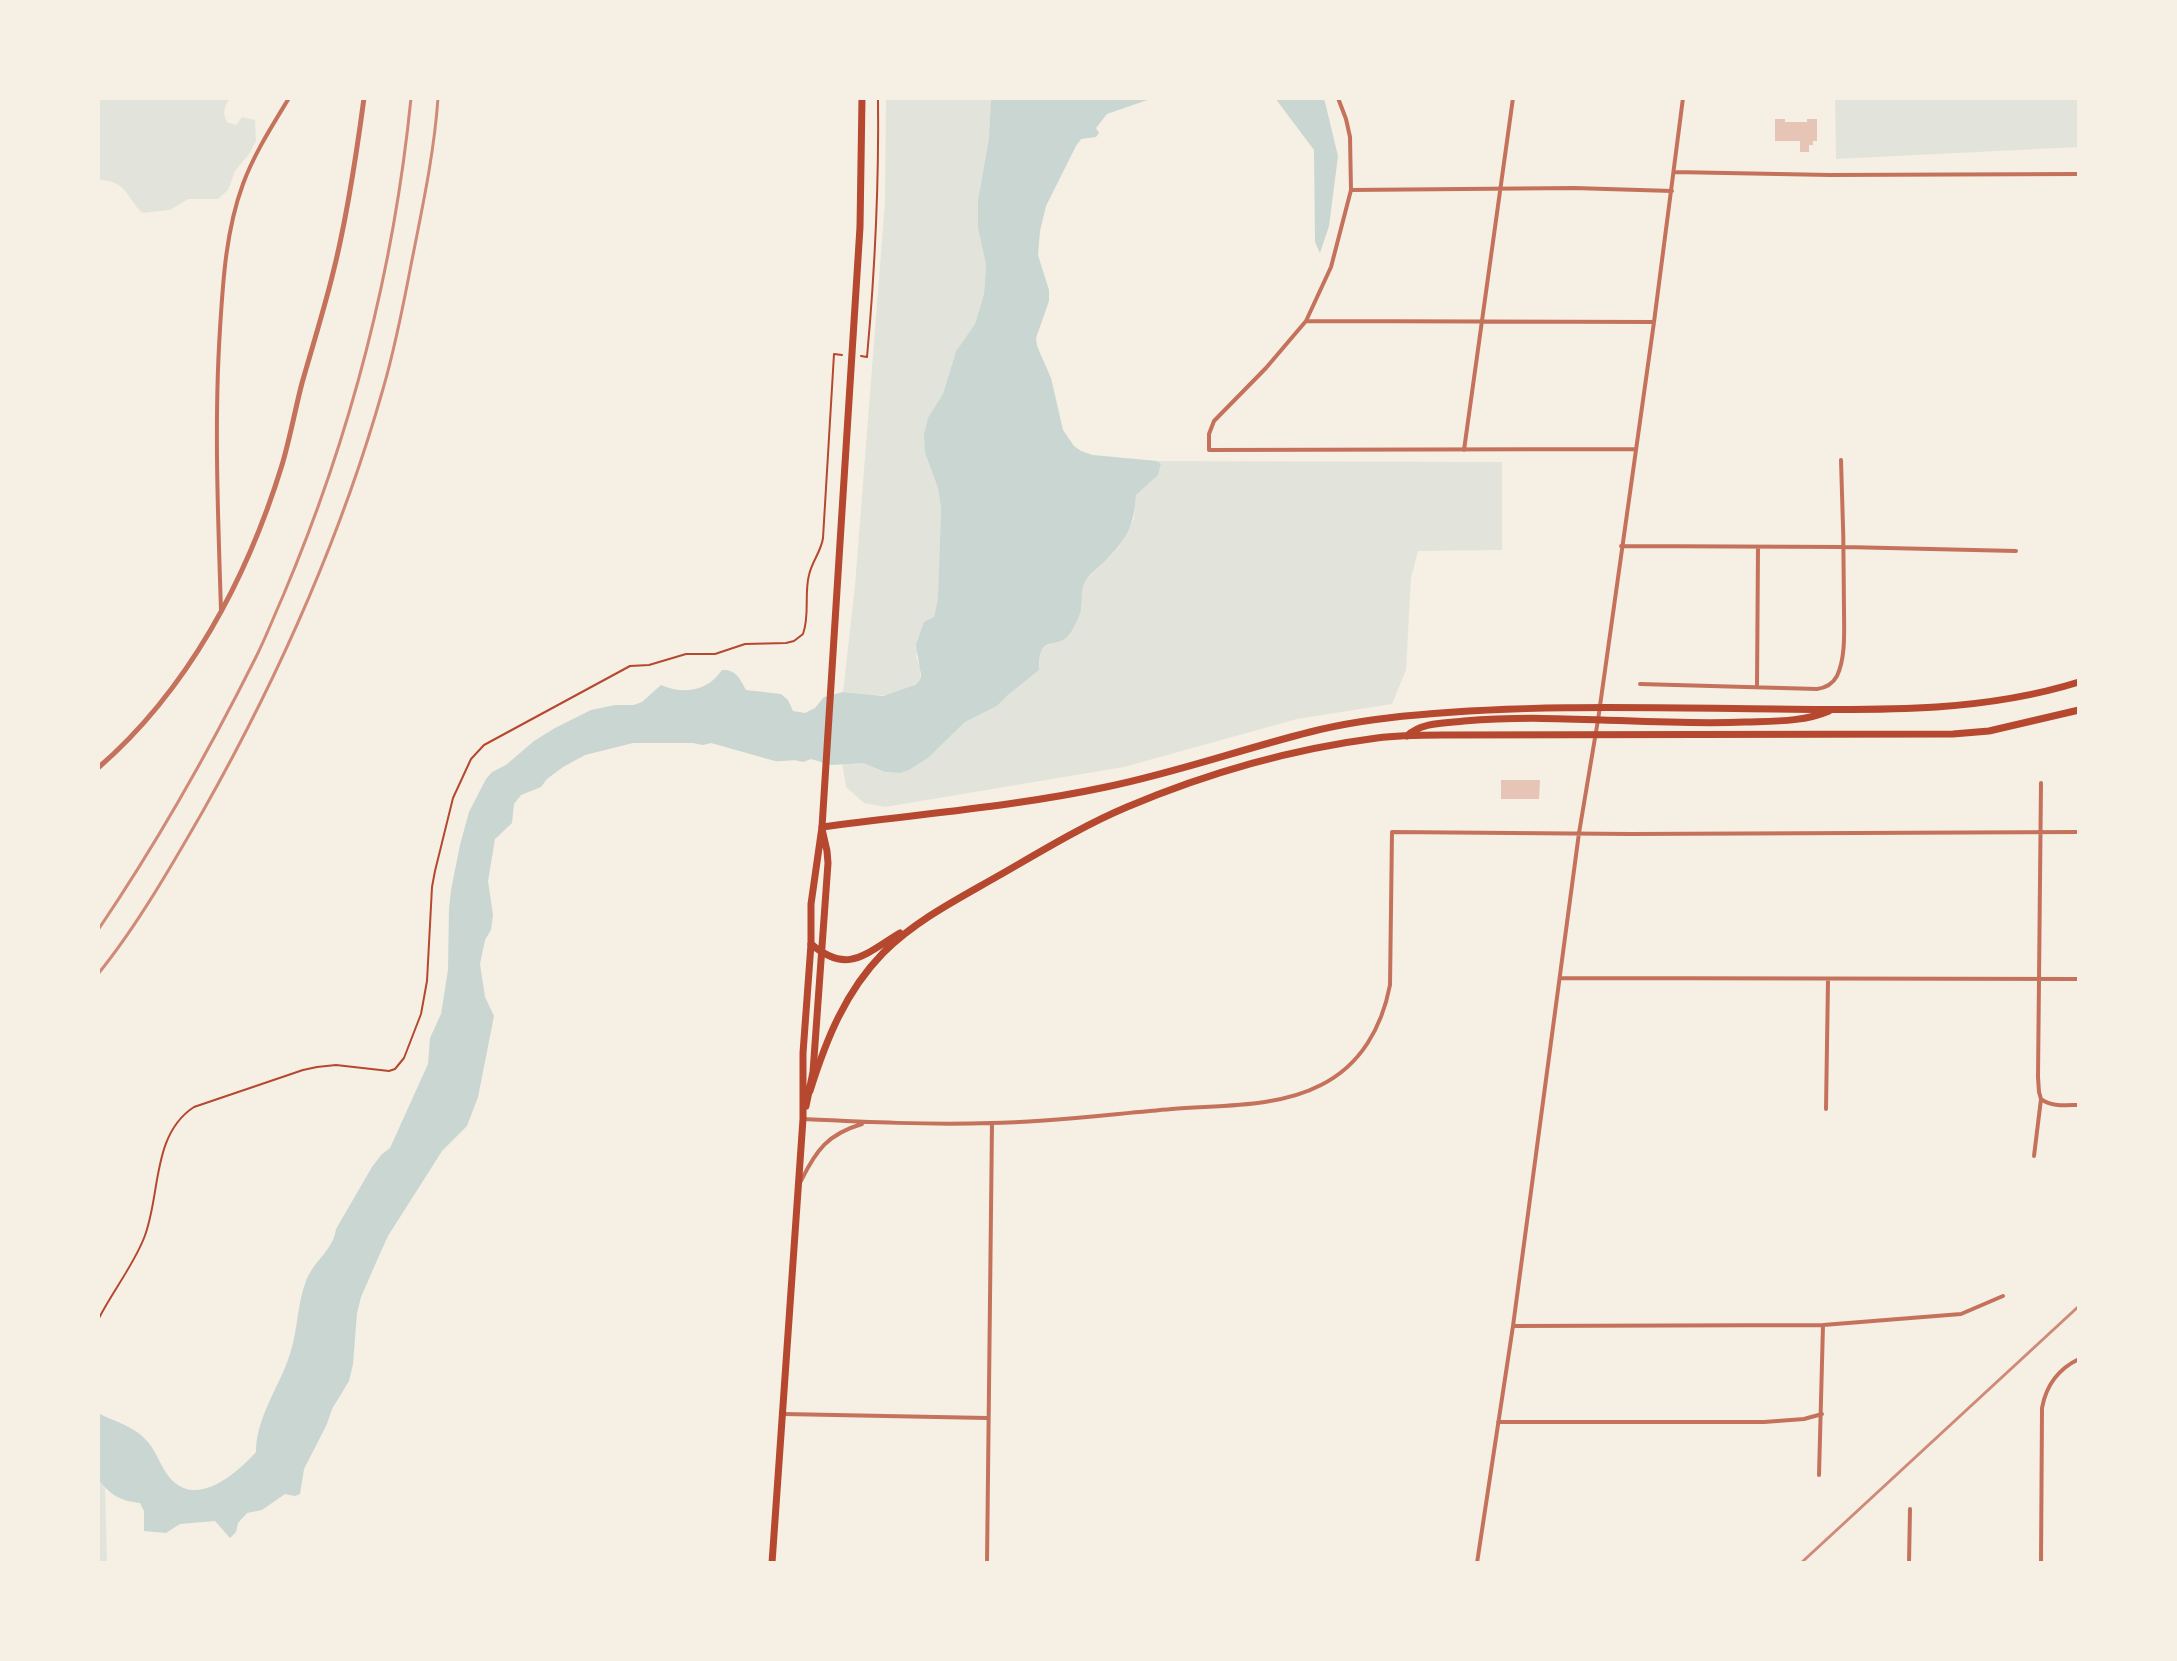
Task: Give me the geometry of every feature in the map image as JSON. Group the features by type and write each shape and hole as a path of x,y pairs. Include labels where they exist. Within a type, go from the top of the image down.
{"main road":[{"path":"772,1563 803,1119 803,1053 813,891 822,827 860,227 862,98"},
{"path":"822,827 987,807 1106,787 1312,731 1417,715 1491,709 1599,707 1874,710 1956,706 2027,695 2079,682"},
{"path":"1407,736 1414,729 1464,721 1765,722 1817,716 1831,710"},
{"path":"811,944 833,959 849,961 1057,842 1124,809 1230,771 1353,742 1407,736 1953,734 1989,731 2079,710"},
{"path":"810,1091 828,863 822,827"},
{"path":"803,1119 830,1033 852,993 882,954 926,918"}],"street":[{"path":"221,612 217,450 223,271 236,205 244,182 260,147 289,98"},
{"path":"98,768 149,719 187,667 221,612 267,509 332,276 355,163 364,98"},
{"path":"1338,98 1350,137 1351,190 1331,267 1306,321 1214,421 1209,434 1209,450 1636,449"},
{"path":"1464,450 1513,98"},
{"path":"1477,1563 1513,1326 1683,98"},
{"path":"1674,172 2079,174"},
{"path":"1351,190 1574,188 1672,191"},
{"path":"1306,321 1654,322"},
{"path":"1640,684 1817,689 1828,686 1836,678 1844,632 1845,547 1841,460"},
{"path":"1621,546 2016,551"},
{"path":"1757,686 1758,547"},
{"path":"2034,1156 2041,1099 2038,1077 2041,783"},
{"path":"803,1119 868,1123 992,1123 1275,1100 1305,1092 1332,1079 1352,1062 1373,1037 1386,1005 1390,985 1392,832 2079,832"},
{"path":"1560,978 2079,979"},
{"path":"1826,1109 1828,980"},
{"path":"2041,1099 2058,1105 2079,1105"},
{"path":"798,1187 815,1155 827,1141 840,1132 868,1123"},
{"path":"987,1563 992,1123"},
{"path":"1513,1326 1823,1325 1961,1314 2003,1296"},
{"path":"1819,1475 1823,1325"},
{"path":"2041,1563 2040,1424 2043,1398 2052,1380 2079,1359"},
{"path":"782,1414 987,1418"},
{"path":"1498,1422 1764,1422 1804,1419 1822,1414"},
{"path":"1909,1563 1910,1509"}],"path":[{"path":"98,1320 145,1237 162,1157 173,1130 187,1112 303,1070 336,1065 389,1071 395,1069 404,1058 424,1001 431,936 432,887 443,833 459,782 476,751 630,666 649,665 686,654 715,654 745,644 786,643 803,634 809,577 821,552 823,538 834,354 867,357 873,291 878,98"}],"shaded area":[{"path":"98,98 230,98 224,110 227,122 236,125 242,117 255,120 256,141 235,171 228,190 218,199 188,199 170,210 142,213 120,186 98,180"},
{"path":"886,98 991,98 989,138 978,200 978,228 986,265 984,294 975,324 956,351 943,394 929,418 925,453 938,488 941,509 938,598 934,617 916,656 920,680 903,691 873,695 843,692 855,585 885,202"},
{"path":"991,98 1153,98 1107,114 1096,128 1099,133 1096,137 1081,139 1046,206 1040,231 1038,255 1049,290 1049,301 1036,338 1051,378 1063,430 1081,451 1161,464 1158,475 1136,495 1131,524 1124,539 1084,584 1082,606 1071,632 1066,638 1045,646 1039,670 997,706 965,722 928,758 900,773 885,772 863,763 831,765 811,759 803,762 775,761 711,743 633,743 585,755 563,767 541,787 521,795 514,804 512,823 495,839 488,881 493,915 480,964 485,997 494,1016 478,1097 467,1126 442,1151 388,1236 378,1258 357,1313 349,1381 304,1469 300,1494 285,1494 262,1510 247,1513 230,1538 215,1521 180,1524 166,1533 144,1531 144,1511 140,1503 116,1496 98,1480 98,1413 142,1436 170,1478 181,1487 192,1490 204,1489 228,1478 256,1452 264,1414 290,1354 306,1281 331,1243 372,1167 390,1148 428,1064 430,1038 441,1014 448,970 449,909 460,845 469,812 492,772 506,765 534,741 591,710 634,705 661,685 678,690 703,687 722,670 734,673 746,690 781,694 793,711 805,713 815,708 824,697 843,692 883,696 915,685 920,680 916,645 924,622 934,617 938,598 941,509 938,488 925,453 924,435 928,418 943,394 956,351 975,324 984,294 986,265 978,228 978,200 989,138"},
{"path":"1275,98 1324,98 1338,156 1329,226 1320,253 1315,242 1314,150"},
{"path":"1762,98 1835,98 1761,100"},
{"path":"1835,98 2079,98 2079,147 1836,159"},
{"path":"1157,461 1502,462 1502,550 1418,551 1411,578 1406,670 1392,704 1297,719 1124,767 885,807 864,803 846,787 842,763 863,763 885,772 909,770 928,758 965,722 997,706 1039,670 1044,648 1057,642 1082,607 1081,589 1086,580 1119,547 1134,519 1136,495 1158,474 1161,464"},
{"path":"98,1480 105,1488 107,1563 98,1563"}],"building":[{"path":"1775,119 1807,122 1807,119 1817,119 1817,141 1809,145 1809,152 1800,152 1800,141 1775,141"},
{"path":"1501,780 1540,780 1539,799 1501,799"}],"railway":[{"path":"98,930 162,830 220,727 263,642 307,536 348,414 381,289 411,98"},
{"path":"98,974 154,895 231,761 282,658 348,499 383,389 402,312 427,182 438,98"},
{"path":"1801,1563 2079,1306"}]}
